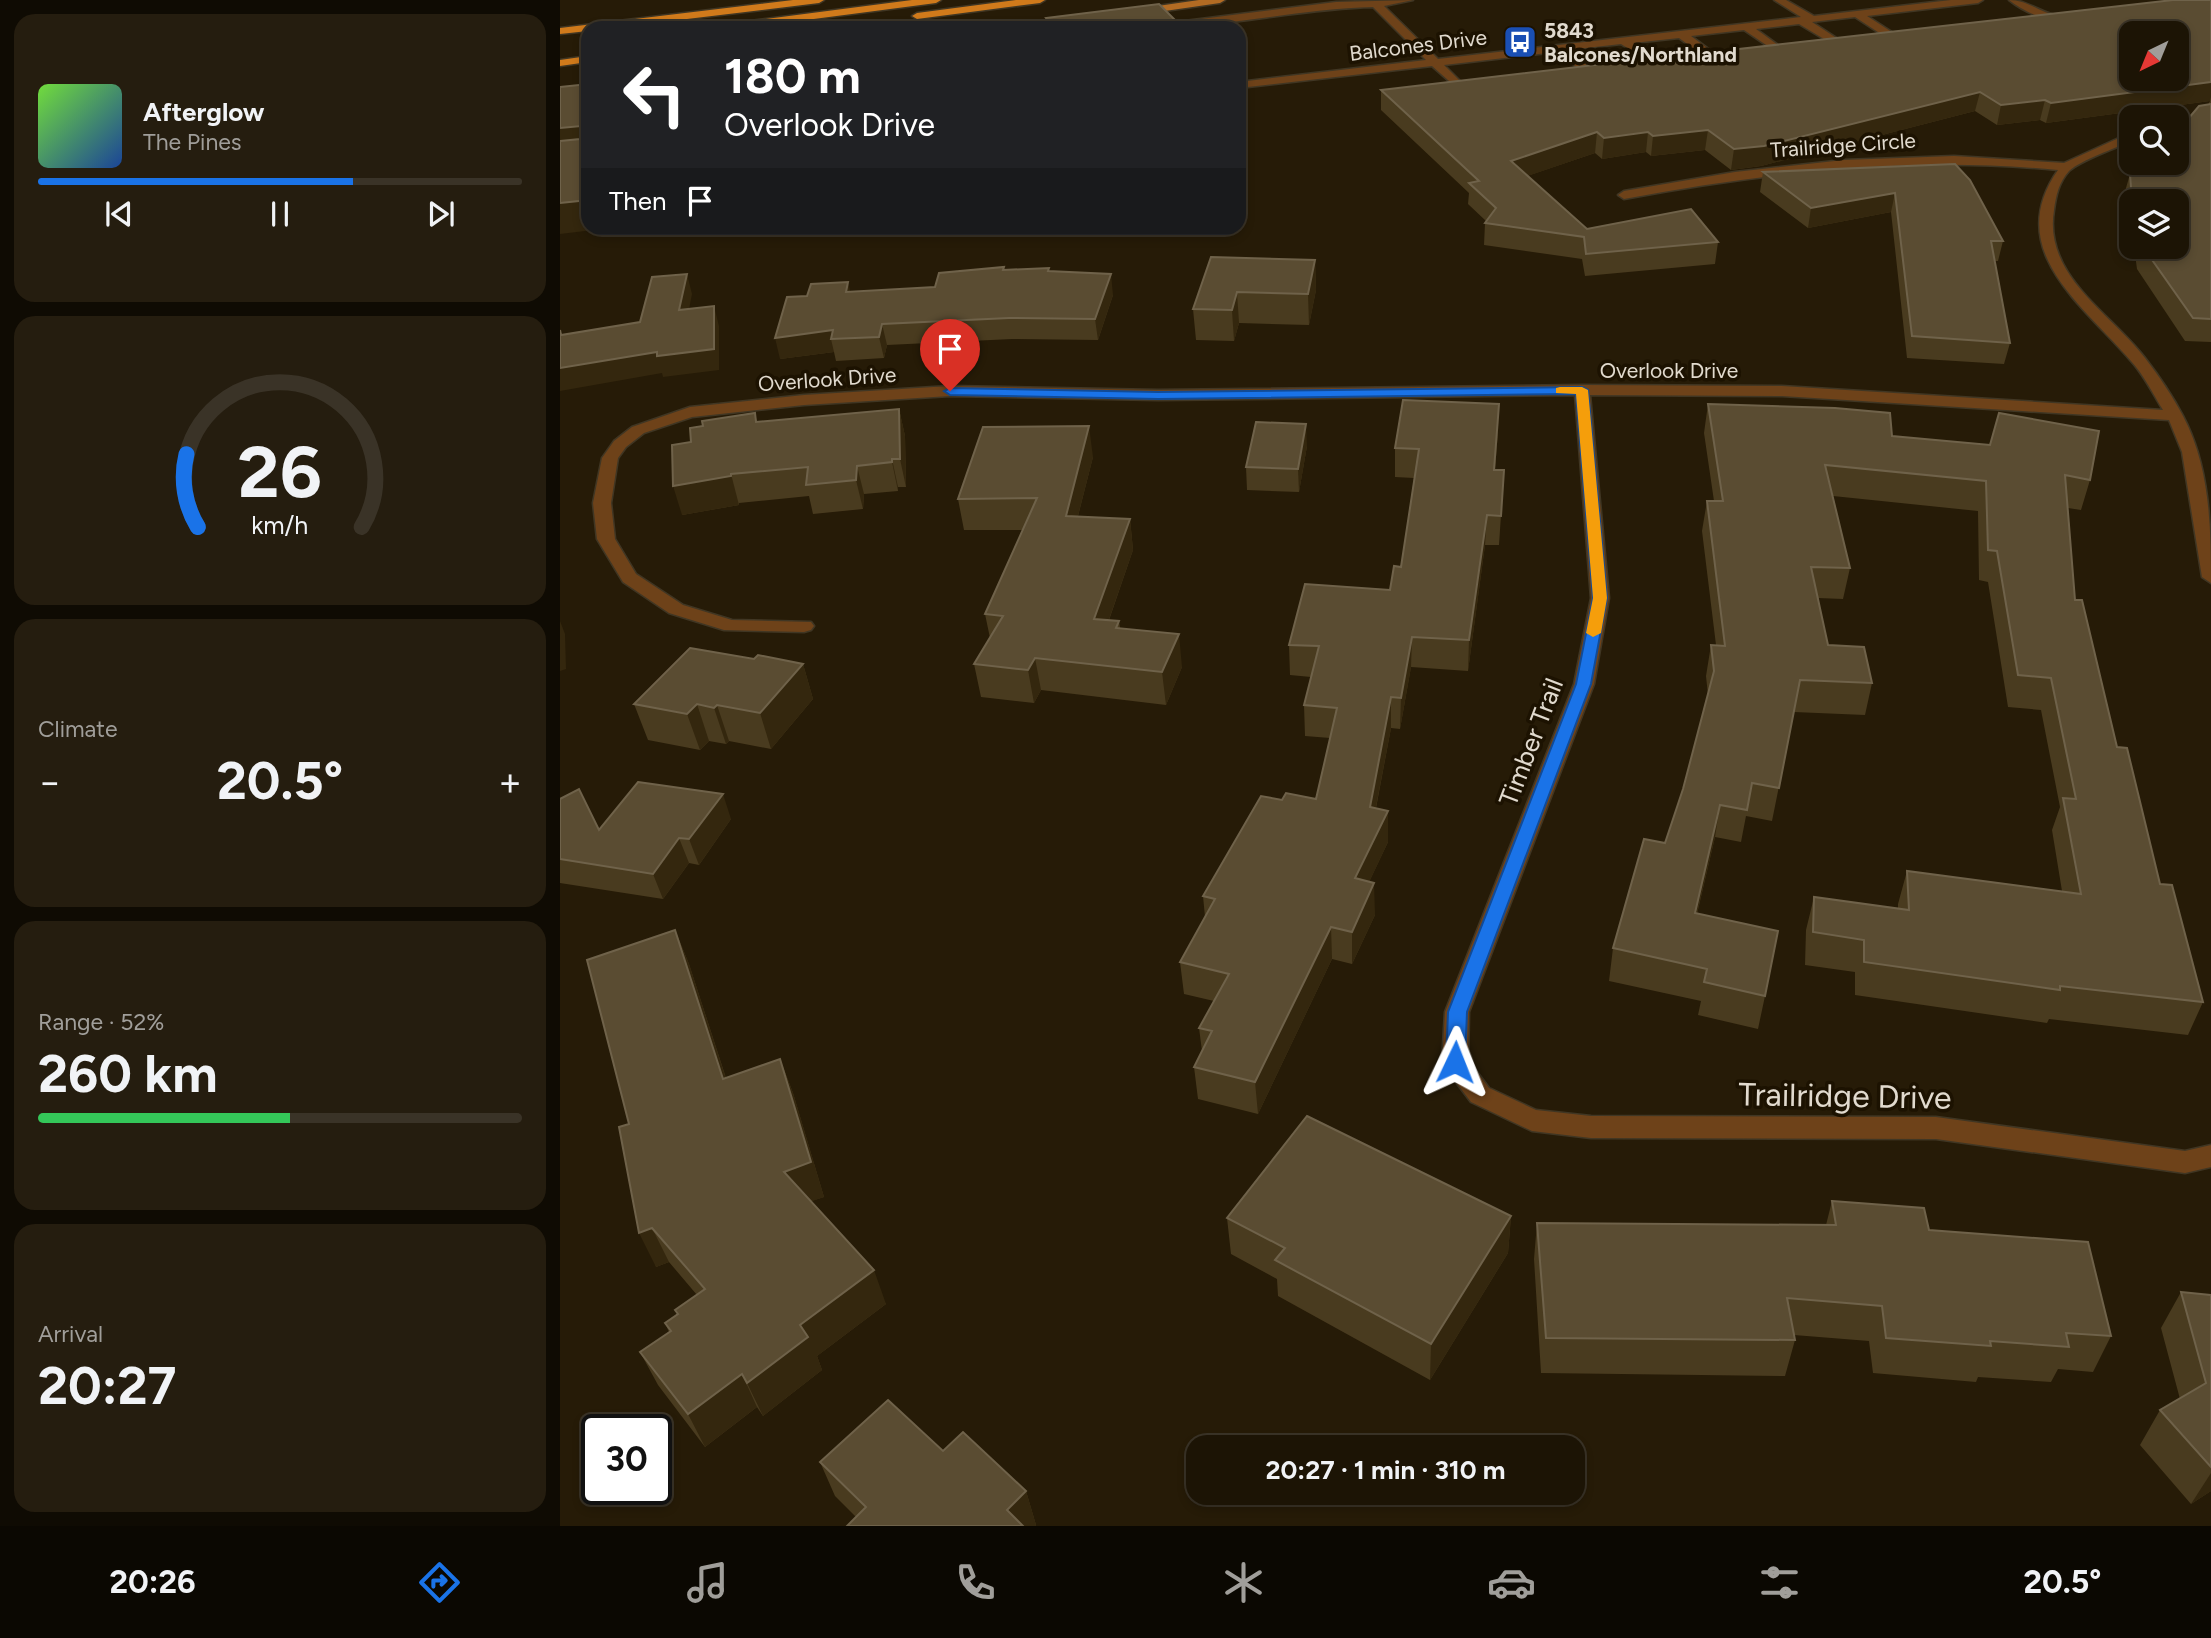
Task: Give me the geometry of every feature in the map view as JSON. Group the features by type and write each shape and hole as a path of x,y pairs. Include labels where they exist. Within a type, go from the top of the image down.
{"highway":[{"path":"560,21 732,0"},
{"path":"644,21 819,0"},
{"path":"773,21 936,0"},
{"path":"808,21 960,0"},
{"path":"905,18 1040,0"},
{"path":"560,31 581,28"},
{"path":"560,63 581,60"}],"main road":[{"path":"1126,14 1220,0"},
{"path":"1078,21 1085,20"}],"street":[{"path":"1209,21 1336,5 1408,0"},
{"path":"1779,0 1839,45 1894,38 1857,14"},
{"name":"Balcones Drive","path":"1246,84 1978,0"},
{"path":"2014,0 2058,19 2083,16"},
{"path":"1376,4 1465,92"},
{"path":"1747,27 1781,52"},
{"path":"1681,34 1728,68 1727,72 1706,76"},
{"path":"1623,41 1672,74 1682,76"},
{"path":"1558,48 1596,78"},
{"path":"1497,55 1514,70"},
{"path":"2189,121 2211,116"},
{"path":"2119,142 2066,167 2051,189 2046,219 2051,251 2068,286 2139,360 2175,416 2190,453 2211,577"},
{"name":"Trailridge Circle","path":"1624,195 1730,174 1835,163 1929,158 2004,160 2066,167"},
{"name":"Overlook Drive","path":"804,626 731,626 676,608 629,578 606,539 601,503 610,458 620,444 638,430 690,412 804,400 950,391 1158,395 1582,390 1782,391 2175,416"},
{"name":"Timber Trail","path":"1480,1095 1455,1062 1457,1012 1584,684 1600,598 1582,390"},
{"name":"Trailridge Drive","path":"1480,1095 1532,1120 1591,1127 1936,1128 2185,1162 2211,1156"}],"building":[{"path":"2173,0 2211,0 2211,82 2189,85 2189,21 2119,21 2119,91 2142,91 2051,103 2045,100 2001,105 1980,92 1764,146 1734,149 1708,130 1653,136 1648,132 1604,138 1597,132 1511,161 1587,229 1691,209 1718,242 1586,254 1584,237 1485,223 1496,208 1469,183 1479,181 1381,90 1663,57 1700,63 1734,57 1739,49"},
{"path":"1159,4 1176,21 1048,21 1046,18"},
{"path":"581,85 581,126 560,128 560,87"},
{"path":"2211,104 2211,319 2193,318 2151,259 2189,259 2189,189 2131,189 2130,175 2189,175 2189,118 2199,106"},
{"path":"581,126 581,201 560,203 560,141 580,139"},
{"path":"1955,164 1970,180 2003,241 1991,241 2010,343 1912,336 1895,193 1811,208 1763,172"},
{"path":"1211,257 1315,260 1308,294 1237,292 1232,310 1193,309"},
{"path":"1004,267 1003,270 1049,268 1048,271 1111,274 1095,319 1009,318 882,324 879,337 831,339 833,330 775,338 787,297 807,296 811,284 848,282 846,292 935,287 939,273"},
{"path":"687,274 679,310 714,306 714,349 657,356 657,352 560,368 560,330 561,335 640,322 652,277"},
{"path":"1403,400 1499,404 1494,470 1504,470 1501,516 1487,515 1469,640 1412,637 1401,698 1391,697 1370,807 1388,811 1355,878 1374,883 1352,932 1331,927 1255,1082 1194,1067 1212,1031 1199,1028 1229,974 1180,962 1215,899 1203,896 1261,796 1282,800 1286,793 1316,799 1337,708 1304,705 1319,646 1289,645 1305,584 1390,590 1394,566 1401,567 1419,449 1395,448"},
{"path":"1708,404 1835,408 1890,413 1892,436 1990,445 1999,413 2099,431 2090,480 2065,475 2075,600 2082,600 2117,747 2127,748 2160,884 2172,885 2203,1002 2060,986 2060,990 1864,962 1864,940 1813,932 1814,897 1909,910 1907,871 2081,894 2063,798 2076,799 2051,678 2018,675 1997,551 1988,550 1986,481 1825,465 1850,568 1811,567 1828,645 1864,647 1872,683 1800,680 1779,788 1752,783 1747,810 1720,805 1695,913 1778,931 1765,996 1704,982 1707,969 1613,948 1644,839 1665,843 1683,789 1714,671 1711,645 1725,646 1707,501 1723,501"},
{"path":"899,409 900,459 857,466 856,480 806,485 808,467 731,474 673,486 672,445 691,442 690,428 703,426 702,421 755,413 756,422"},
{"path":"1256,422 1306,424 1298,469 1246,467"},
{"path":"1089,426 1066,516 1130,519 1094,619 1119,621 1116,628 1179,634 1162,672 1035,658 1028,670 974,664 1003,616 985,614 1037,498 958,499 983,427"},
{"path":"690,648 754,659 758,655 803,664 760,713 697,704 687,714 634,704"},
{"path":"638,782 723,794 689,839 679,838 653,874 560,859 560,799 579,789 599,830"},
{"path":"675,930 723,1079 780,1059 811,1162 784,1172 874,1270 800,1325 808,1337 747,1383 742,1374 688,1414 640,1352 671,1331 665,1323 678,1314 675,1310 705,1289 652,1228 639,1233 619,1127 629,1124 587,960"},
{"path":"1307,1116 1511,1216 1431,1344 1275,1260 1285,1248 1227,1218"},
{"path":"1832,1201 1924,1208 1929,1230 2088,1242 2111,1336 2066,1333 2069,1347 1990,1341 1991,1346 1886,1338 1882,1306 1787,1298 1795,1340 1546,1338 1537,1223 1836,1225"},
{"path":"2181,1292 2211,1295 2211,1467 2160,1410 2206,1383"},
{"path":"888,1400 943,1451 963,1432 1026,1491 1007,1510 1023,1526 847,1526 866,1507 820,1462"}],"slow traffic":[{"path":"1560,390 1582,390 1600,598 1593,633"}],"place":[{"name":"5843 Balcones/Northland","path":"1520,42"}],"route":[{"path":"950,391 1158,395 1582,390 1600,598 1584,684 1457,1012 1455,1062"}]}
